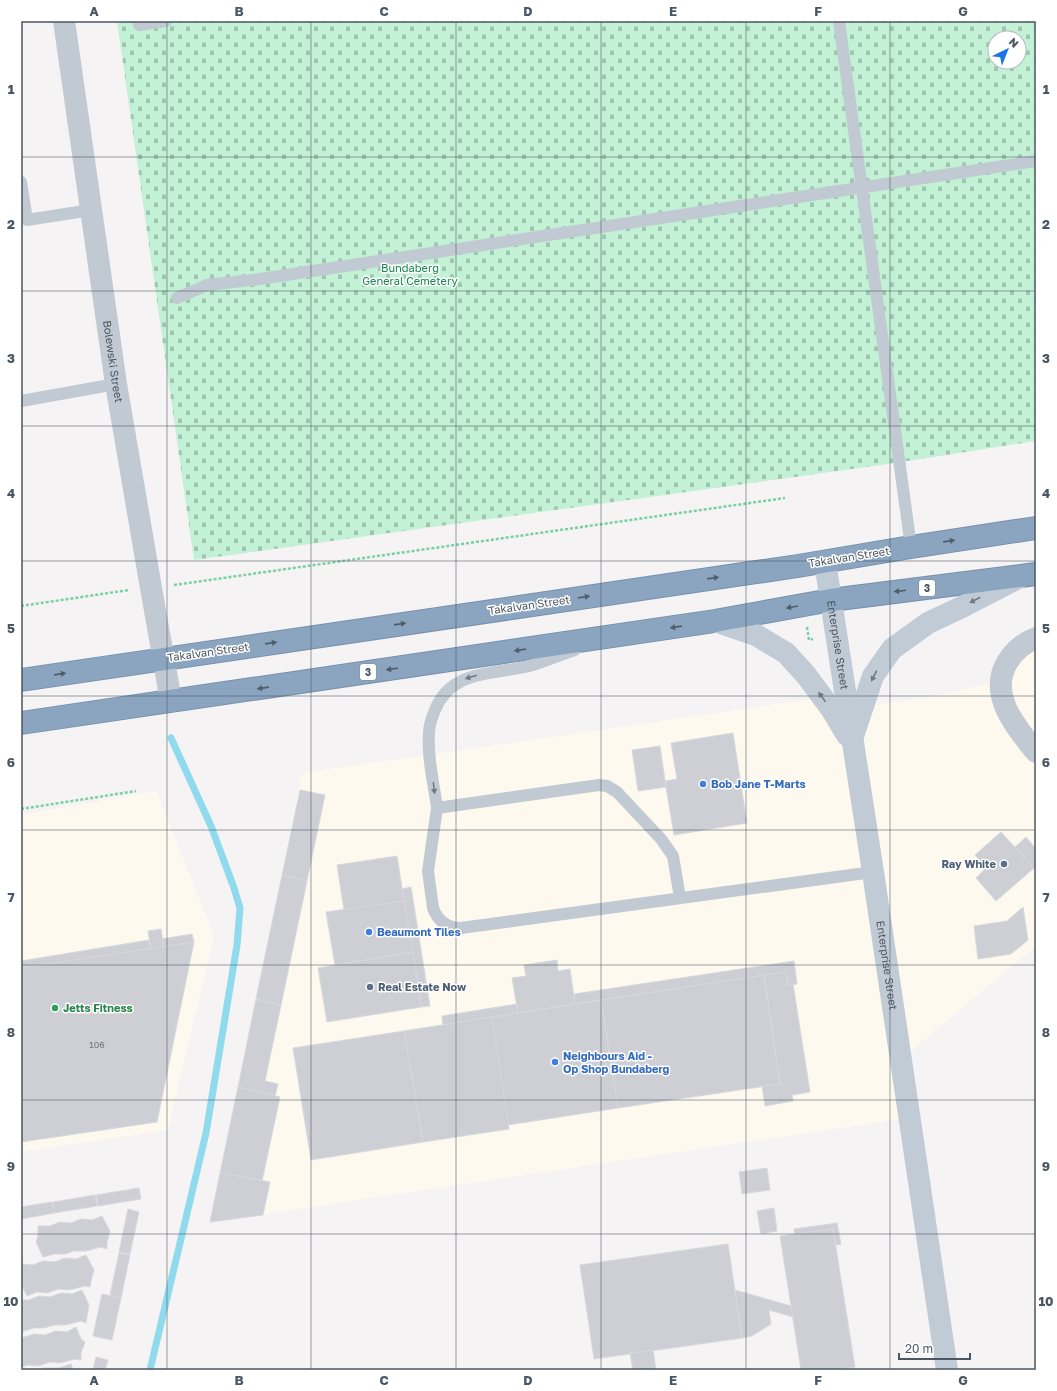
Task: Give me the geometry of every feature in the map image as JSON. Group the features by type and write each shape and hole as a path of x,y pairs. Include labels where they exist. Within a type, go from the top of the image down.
{"highway":[{"name":"Takalvan Street","path":"21,680 825,562 1036,528"},
{"name":"3","path":"21,723 715,621 831,600 1029,575"}],"street":[{"name":"Bolewski Street","path":"64,21 116,384 163,658 172,701"},
{"name":"Enterprise Street","path":"825,562 947,1370"},
{"path":"851,741 873,676 892,649 928,623 1029,575"},
{"path":"715,621 756,635 786,652 806,675 832,710 851,741"},
{"path":"1036,638 1020,648 1010,657 1001,678 1001,691 1005,707 1016,727 1036,752"}],"lane":[{"path":"139,25 166,21"},
{"path":"839,21 911,547"},
{"path":"177,298 207,285 284,275 1036,161"},
{"path":"21,182 27,220 91,210"},
{"path":"21,401 116,384"},
{"path":"615,636 528,666 473,676 461,680 452,686 436,705 428,732 437,808 428,871 433,908 435,914 444,924 449,927 462,928 873,872"},
{"path":"437,808 598,785 607,786 617,792 666,844 673,856 680,898"}],"path":[{"path":"21,606 785,498"},
{"path":"807,625 809,640 815,639"},
{"path":"21,809 136,791"}],"shaded area":[{"path":"1036,640 1036,946 899,1061 907,1118 210,1222 302,773 840,695 843,711 943,694 1003,680"},
{"path":"156,791 214,936 168,1130 21,1152 21,815"}],"green space":[{"name":"Bundaberg General Cemetery","path":"117,21 1036,21 1036,441 888,464 194,560"}],"building":[{"name":"Bob Jane T-Marts","path":"733,733 747,823 674,835 665,781 677,779 671,743"},
{"path":"660,746 666,787 638,791 632,750"},
{"path":"300,790 325,795 307,881 282,875"},
{"name":"Ray White","path":"1001,832 1034,868 996,901 976,878 984,870 975,860 978,858 975,855"},
{"path":"1026,837 1036,849 1036,871 1015,847"},
{"path":"397,856 404,901 344,910 337,865"},
{"path":"282,875 307,881 281,1005 256,999"},
{"path":"411,887 430,1006 421,1007 402,889"},
{"name":"Beaumont Tiles","path":"404,901 413,952 335,965 326,912"},
{"path":"1023,907 1028,940 1011,954 978,959 974,926 1007,921"},
{"path":"161,929 164,947 151,949 148,931"},
{"path":"192,934 194,942 164,947 162,939"},
{"path":"149,940 151,949 22,968 21,961"},
{"path":"194,942 157,1122 21,1142 21,968"},
{"name":"Real Estate Now","path":"413,952 421,1007 327,1022 318,968"},
{"path":"557,960 558,971 570,969 575,1004 518,1013 512,978 526,976 524,965"},
{"path":"794,961 797,984 788,985 786,972 575,1004 574,994"},
{"path":"786,972 788,985 793,984 810,1092 792,1095 793,1101 765,1106 762,1086 780,1084 764,975"},
{"path":"764,975 780,1084 618,1108 601,1000"},
{"path":"256,999 281,1005 265,1081 278,1084 275,1096 238,1087"},
{"name":"Neighbours Aid - Op Shop Bundaberg","path":"601,1000 618,1108 508,1125 492,1017"},
{"path":"517,1004 518,1013 443,1025 442,1016"},
{"path":"492,1017 509,1129 423,1142 404,1031"},
{"path":"404,1031 423,1142 311,1160 293,1048"},
{"path":"238,1087 280,1097 262,1181 220,1173"},
{"path":"767,1168 770,1190 742,1194 739,1172"},
{"path":"220,1173 270,1182 263,1215 210,1222"},
{"path":"139,1188 141,1199 98,1206 96,1195"},
{"path":"95,1195 97,1206 54,1213 53,1202"},
{"path":"52,1202 54,1213 21,1219 21,1207"},
{"path":"774,1208 777,1231 761,1234 757,1211"},
{"path":"128,1209 139,1212 130,1254 119,1252"},
{"path":"102,1216 110,1231 107,1249 101,1247 86,1251 74,1251 65,1254 54,1254 43,1257 36,1242 38,1237 38,1226 50,1226 60,1222 71,1223 81,1219 92,1220"},
{"path":"837,1223 841,1244 836,1245 833,1229 795,1235 794,1229"},
{"path":"833,1229 855,1367 835,1370 801,1370 780,1236"},
{"path":"728,1244 742,1338 594,1359 580,1265"},
{"path":"119,1253 130,1255 121,1298 110,1295"},
{"path":"86,1255 94,1270 90,1287 85,1286 69,1290 58,1289 48,1293 37,1292 27,1296 21,1284 22,1264 33,1265 43,1261 54,1262 65,1258 76,1259"},
{"path":"82,1290 89,1305 86,1323 81,1321 65,1325 34,1328 21,1332 21,1300 29,1300 39,1296 50,1297 61,1293 72,1294"},
{"path":"735,1290 791,1306 793,1317 769,1310 771,1324 752,1336 742,1338"},
{"path":"102,1294 121,1298 112,1340 93,1336"},
{"path":"76,1327 81,1339 85,1342 81,1353 81,1360 75,1359 60,1363 49,1362 39,1366 28,1365 21,1367 21,1338 34,1334 45,1335 56,1331 67,1332"},
{"path":"653,1350 656,1370 633,1370 630,1353"},
{"path":"96,1357 108,1360 105,1370 93,1370"},
{"path":"71,1364 73,1370 40,1370 44,1368 58,1368"}],"waterway":[{"path":"150,1370 206,1133 237,945 240,908 211,826 171,738"}],"place":[{"name":"Bob Jane T-Marts","path":"703,784"},
{"name":"Ray White","path":"1004,864"},
{"name":"Beaumont Tiles","path":"369,932"},
{"name":"Real Estate Now","path":"370,987"},
{"name":"Jetts Fitness","path":"55,1008"},
{"name":"Neighbours Aid - Op Shop Bundaberg","path":"555,1062"}]}
